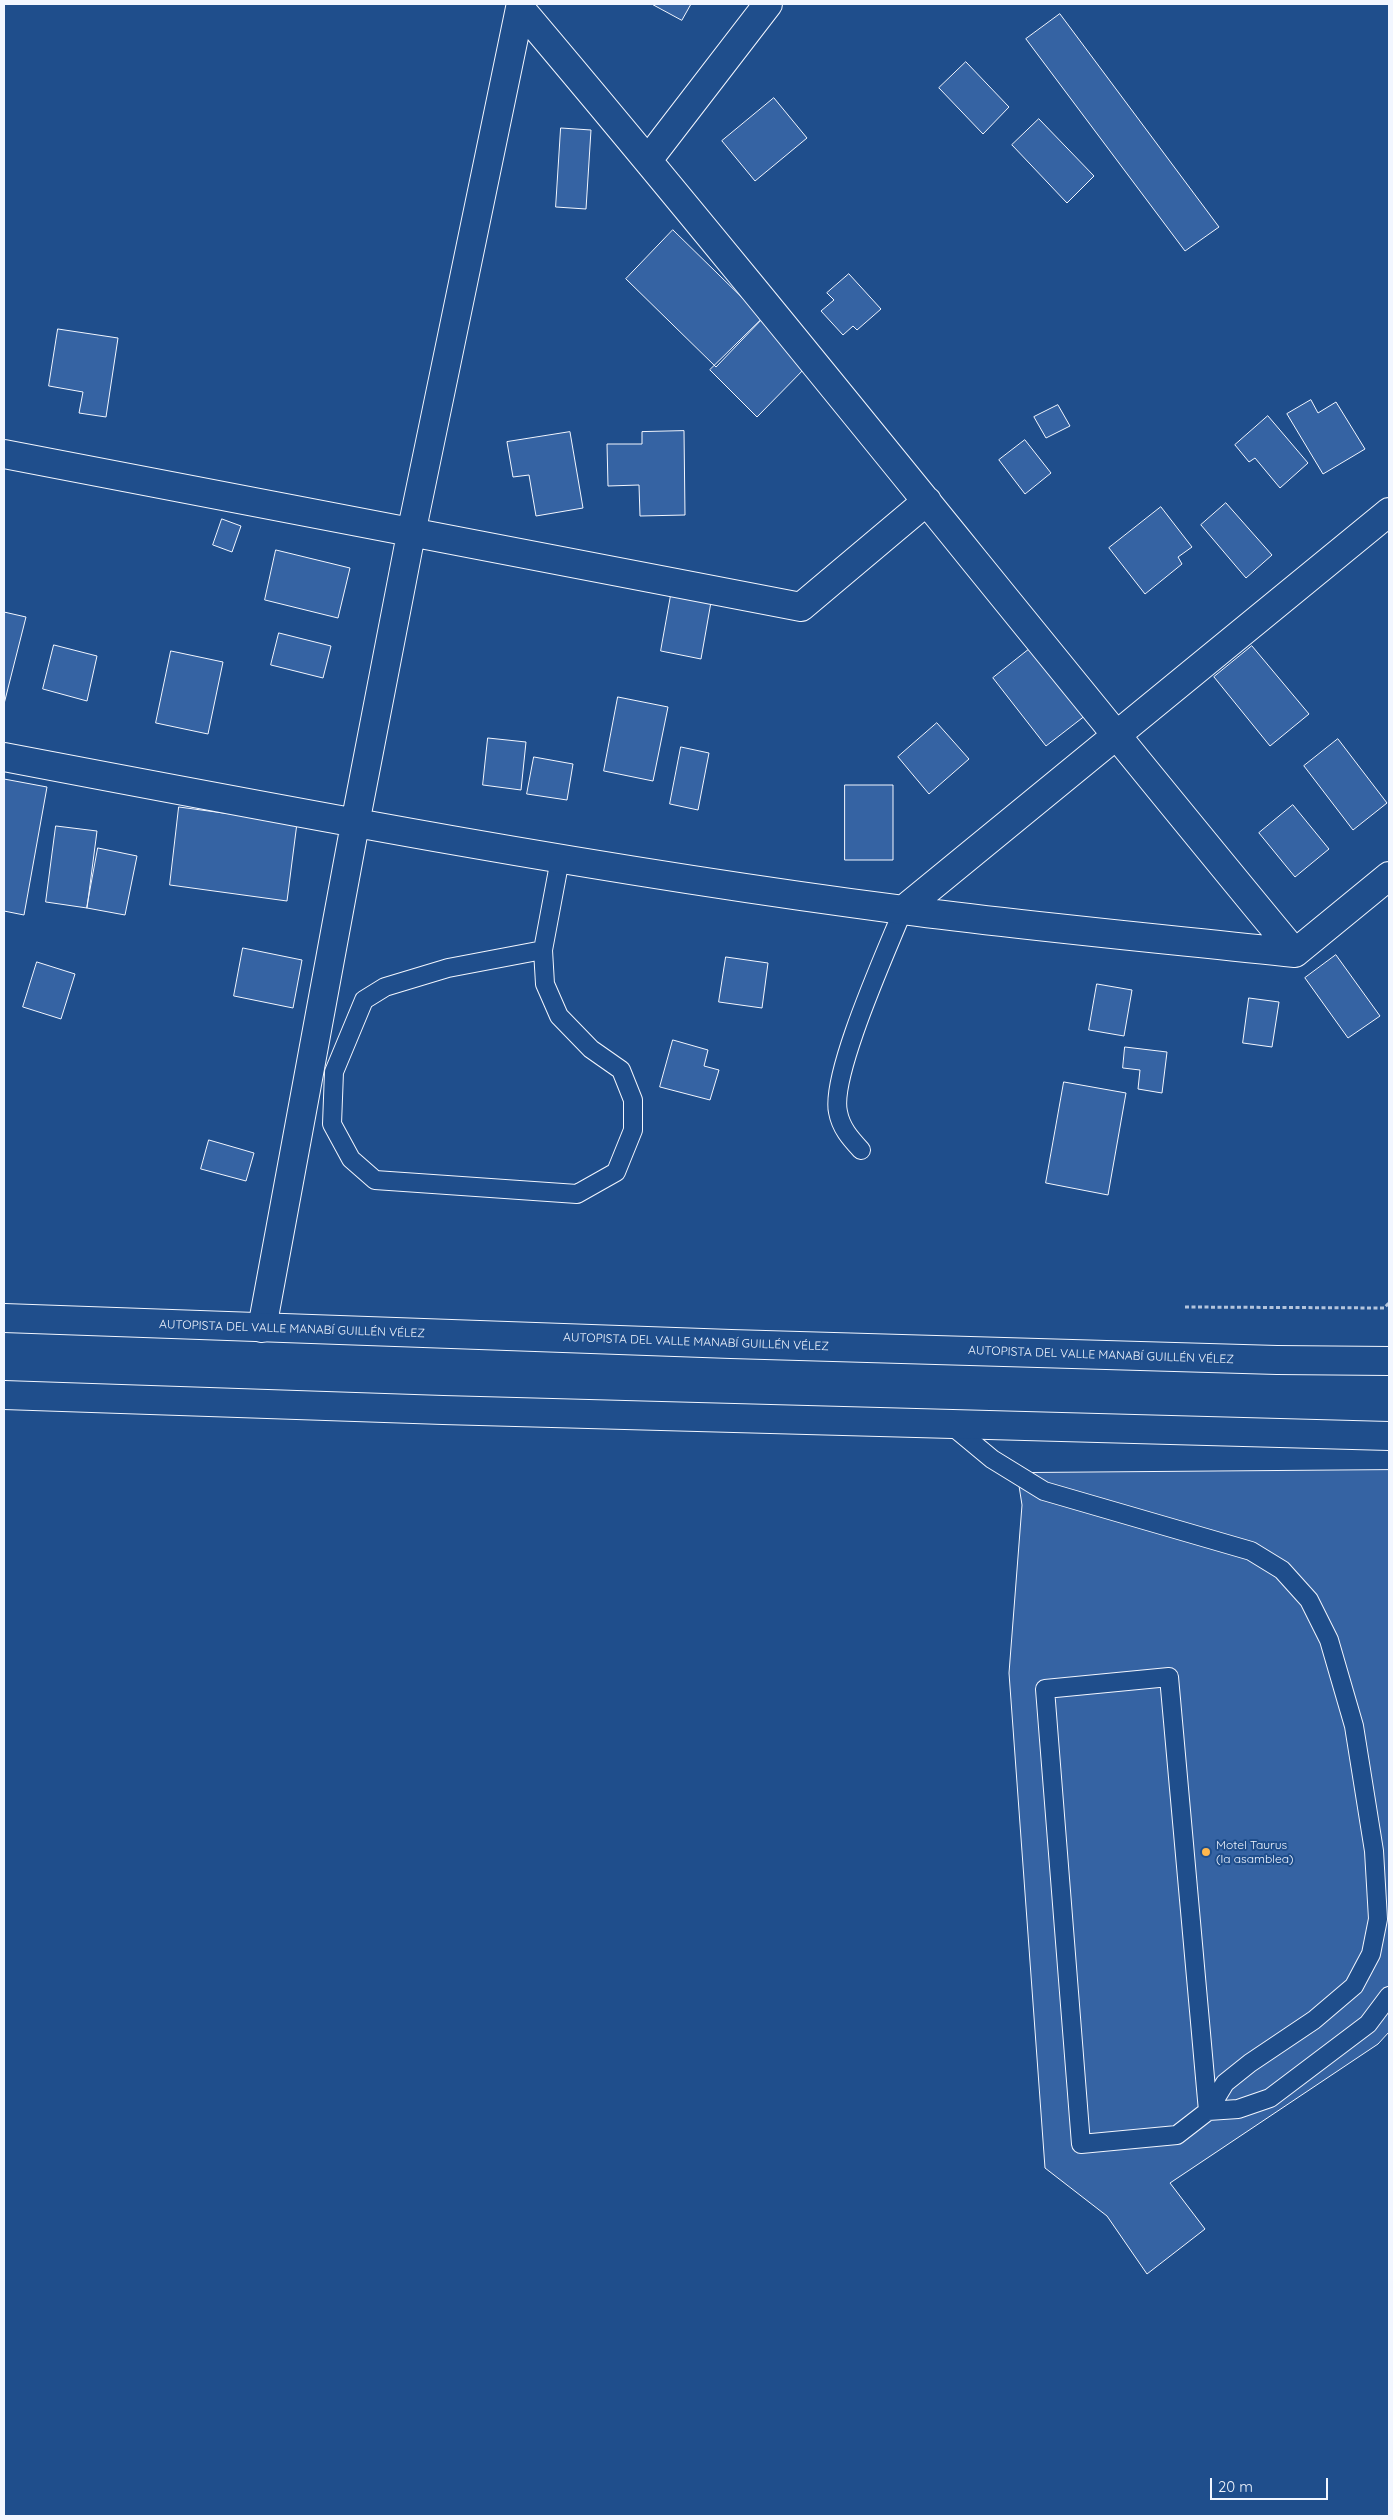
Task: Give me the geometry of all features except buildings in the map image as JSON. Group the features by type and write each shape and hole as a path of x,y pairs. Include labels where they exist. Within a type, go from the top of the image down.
{"street":[{"path":"648,160 768,4"},
{"path":"520,6 927,501 1115,736 1295,953"},
{"path":"262,1328 355,824 411,534 520,6"},
{"path":"4,454 411,534 800,607 927,501"},
{"path":"903,910 1389,512"},
{"path":"4,757 355,824 560,859 903,910 1295,953 1389,876"},
{"name":"AUTOPISTA DEL VALLE MANABÍ GUILLÉN VÉLEZ","path":"4,1318 1277,1360 1389,1361"},
{"path":"4,1395 951,1425 1389,1436"}],"lane":[{"path":"543,950 448,968 384,987 364,1000 334,1072 332,1124 351,1159 375,1180 577,1194 616,1172 633,1130 633,1100 621,1070 591,1049 559,1016 545,984 543,950 560,859"},
{"path":"861,1150 845,1132 837,1110 842,1067 903,910"},
{"path":"951,1425 992,1459 1044,1491 1251,1551 1282,1570 1310,1600 1329,1640 1354,1726 1374,1852 1378,1919 1371,1954 1354,1986 1314,2020 1226,2083 1208,2111 1177,2135 1081,2144 1045,1689 1169,1677 1208,2111"},
{"path":"1208,2111 1238,2109 1270,2098 1368,2024 1389,1996"}],"path":[{"path":"1184,1307 1384,1308 1389,1304"}],"place":[{"name":"Motel Taurus (la asamblea)","path":"1206,1852"}]}
